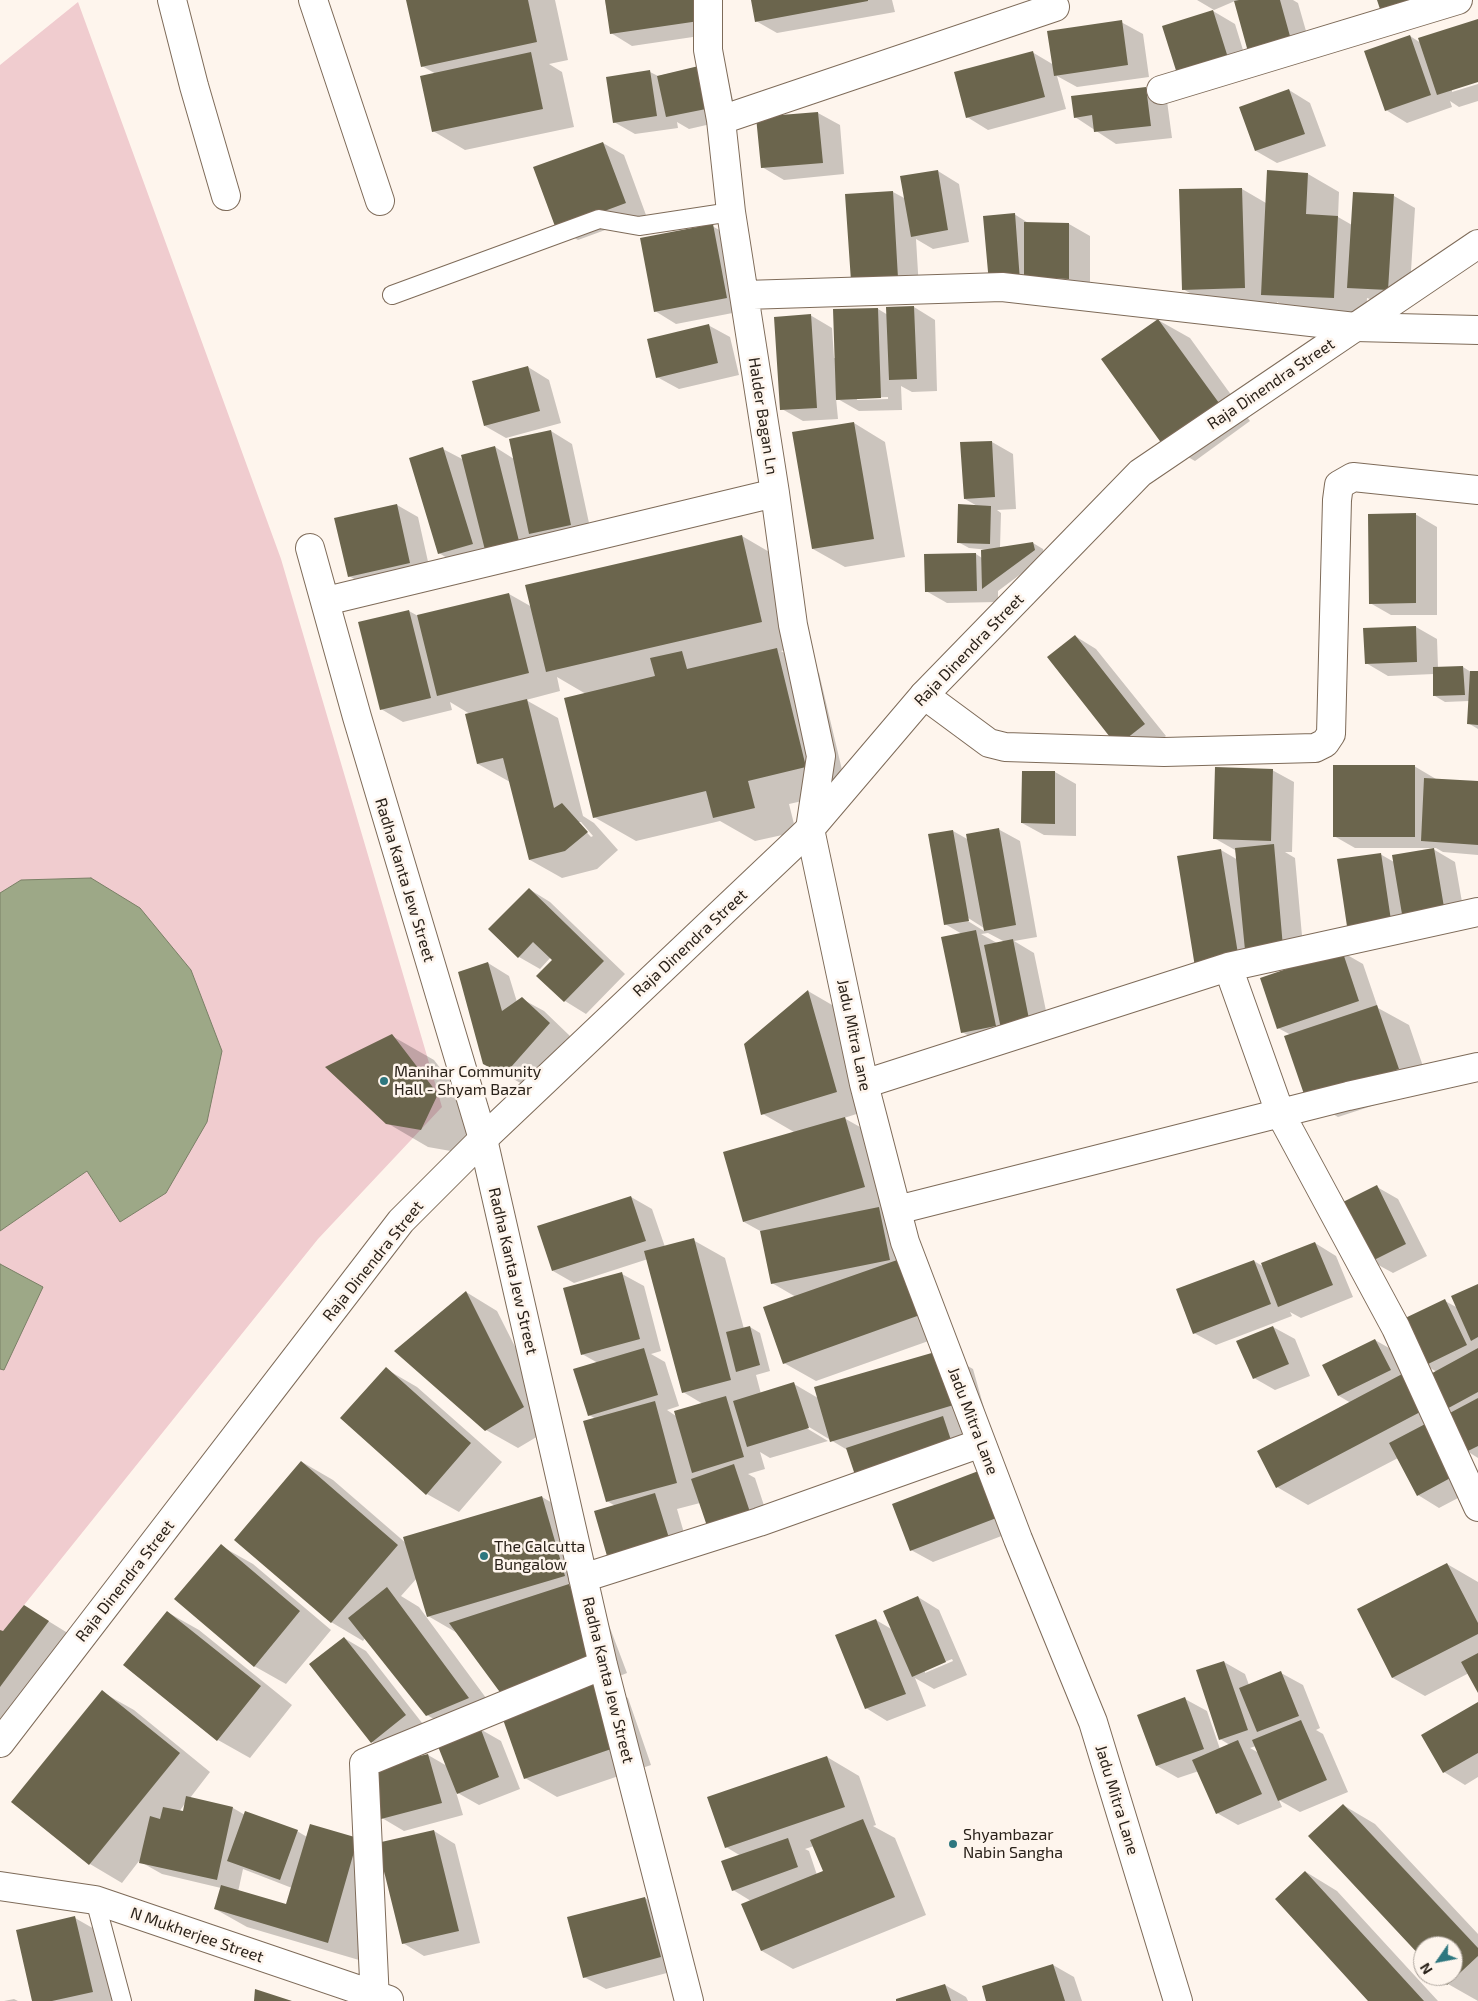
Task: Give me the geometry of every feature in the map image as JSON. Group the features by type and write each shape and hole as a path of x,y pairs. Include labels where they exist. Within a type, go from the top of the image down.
{"street":[{"path":"172,0 194,86 226,196"},
{"path":"314,0 380,201"},
{"name":"Halder Bagan Ln","path":"708,0 708,50 721,120 732,212 793,625 822,756 810,830"},
{"path":"1161,90 1458,0"},
{"path":"721,120 1055,7"},
{"name":"Raja Dinendra Street","path":"0,1743 401,1222 482,1139 810,830 924,695 1140,473 1478,244"},
{"path":"745,295 1002,287 1355,328 1478,330"},
{"path":"924,695 989,743 1005,747 1164,752 1315,748 1326,743 1331,734 1336,500 1339,485 1353,477 1478,490"},
{"path":"326,601 775,493"},
{"name":"Radha Kanta Jew Street","path":"310,548 357,717 482,1139 603,1665 689,2001"},
{"name":"Jadu Mitra Lane","path":"810,830 864,1084 905,1242 981,1443 1094,1722 1178,2001"},
{"path":"864,1084 1228,967 1478,912"},
{"path":"1228,967 1280,1113 1396,1328 1478,1507"},
{"path":"896,1210 1280,1113 1478,1067"},
{"path":"583,1578 759,1522 981,1443"},
{"path":"380,1999 364,1763 603,1665"},
{"name":"N Mukherjee Street","path":"0,1886 94,1900 380,1999"}],"lane":[{"path":"392,295 599,219 639,226 732,212"},
{"path":"94,1900 122,2001"}],"shaded area":[{"path":"78,2 281,559 442,1107 318,1239 0,1635 0,65"},
{"path":"91,878 140,908 191,970 222,1051 207,1122 166,1193 120,1222 87,1171 0,1231 0,893 21,880"},
{"path":"0,1264 43,1287 4,1370 0,1369"}],"building":[{"path":"406,0 528,0 537,42 421,67"},
{"path":"605,0 696,0 699,21 610,34"},
{"path":"751,0 868,0 868,1 755,22"},
{"path":"1280,0 1293,47 1250,59 1234,1"},
{"path":"1377,0 1429,0 1383,18"},
{"path":"1213,10 1230,64 1179,80 1162,26"},
{"path":"1478,19 1478,82 1437,95 1418,38"},
{"path":"1122,20 1128,65 1054,76 1047,31"},
{"path":"1410,35 1431,95 1385,111 1364,51"},
{"path":"1033,51 1045,97 966,118 954,72"},
{"path":"531,52 543,109 432,132 420,76"},
{"path":"707,64 716,107 666,117 657,76"},
{"path":"650,70 657,116 613,123 606,77"},
{"path":"1146,87 1151,126 1094,132 1092,115 1074,118 1071,96"},
{"path":"1289,89 1305,134 1255,151 1239,107"},
{"path":"818,112 823,163 761,168 756,117"},
{"path":"603,142 626,203 556,229 533,167"},
{"path":"938,170 948,230 911,237 900,176"},
{"path":"1267,170 1308,173 1306,214 1338,216 1334,298 1261,295"},
{"path":"1242,188 1245,288 1182,290 1179,189"},
{"path":"893,191 898,278 851,281 845,194"},
{"path":"1353,192 1394,194 1388,290 1347,288"},
{"path":"1015,213 1020,281 989,283 983,216"},
{"path":"1024,222 1069,223 1069,279 1024,277"},
{"path":"713,224 727,298 654,312 640,238"},
{"path":"914,306 917,379 889,380 886,307"},
{"path":"878,308 881,398 836,400 833,309"},
{"path":"811,314 817,408 780,410 774,317"},
{"path":"1158,319 1219,403 1162,444 1101,359"},
{"path":"709,324 718,363 656,378 647,339"},
{"path":"528,366 540,411 484,426 472,381"},
{"path":"854,422 874,539 812,549 792,432"},
{"path":"551,430 571,525 529,534 509,439"},
{"path":"992,441 995,497 964,499 960,442"},
{"path":"495,446 519,541 485,550 461,455"},
{"path":"443,447 473,544 438,554 409,458"},
{"path":"397,504 410,563 348,577 334,518"},
{"path":"958,504 991,506 990,544 957,543"},
{"path":"1416,513 1416,603 1369,604 1368,514"},
{"path":"742,535 762,622 546,672 525,585"},
{"path":"1033,542 1035,550 982,589 981,550"},
{"path":"976,553 977,591 925,592 924,554"},
{"path":"509,593 529,673 437,696 417,615"},
{"path":"409,610 431,698 380,710 358,622"},
{"path":"1416,626 1417,662 1365,664 1363,628"},
{"path":"1075,635 1145,724 1117,746 1047,657"},
{"path":"777,648 806,767 748,781 755,808 713,818 706,791 593,818 564,698 655,676 650,658 682,651 687,669"},
{"path":"1463,666 1465,695 1433,696 1433,667"},
{"path":"1470,671 1478,671 1478,725 1467,724"},
{"path":"527,699 554,808 562,803 588,832 565,851 529,860 503,758 477,764 465,714"},
{"path":"1333,765 1415,765 1415,837 1333,837"},
{"path":"1215,767 1273,769 1271,841 1213,839"},
{"path":"1022,771 1055,771 1055,824 1021,823"},
{"path":"1424,778 1478,781 1478,845 1421,841"},
{"path":"999,828 1016,925 984,931 966,834"},
{"path":"953,830 969,921 944,925 928,834"},
{"path":"1274,844 1283,947 1245,950 1235,848"},
{"path":"1434,848 1445,913 1403,920 1392,855"},
{"path":"1221,849 1239,960 1195,967 1177,856"},
{"path":"1381,853 1392,927 1348,933 1337,859"},
{"path":"529,888 604,961 564,1002 536,976 552,960 533,942 518,958 488,929"},
{"path":"976,930 996,1026 961,1033 941,937"},
{"path":"1013,939 1030,1024 1001,1029 984,945"},
{"path":"1342,950 1359,1001 1277,1029 1260,978"},
{"path":"488,962 502,1011 522,997 550,1023 504,1075 483,1064 458,972"},
{"path":"808,990 837,1092 761,1115 744,1044"},
{"path":"1377,1005 1399,1069 1306,1100 1284,1036"},
{"name":"Manihar Community Hall - Shyam Bazar","path":"392,1034 438,1094 421,1130 386,1124 325,1067"},
{"path":"845,1117 865,1187 743,1222 723,1152"},
{"path":"1377,1185 1406,1244 1370,1262 1341,1203"},
{"path":"631,1196 646,1241 552,1271 537,1226"},
{"path":"879,1207 890,1260 771,1284 760,1231"},
{"path":"694,1238 731,1380 682,1393 644,1251"},
{"path":"1315,1242 1333,1285 1278,1307 1261,1263"},
{"path":"900,1259 920,1315 783,1364 763,1307"},
{"path":"1254,1260 1271,1304 1193,1334 1176,1289"},
{"path":"622,1272 640,1339 581,1355 563,1288"},
{"path":"1478,1284 1478,1337 1471,1341 1451,1296"},
{"path":"466,1291 524,1407 485,1431 394,1351"},
{"path":"1445,1299 1467,1345 1424,1366 1401,1320"},
{"path":"750,1326 760,1365 736,1372 726,1332"},
{"path":"1273,1326 1289,1364 1253,1379 1236,1341"},
{"path":"1375,1339 1391,1370 1338,1396 1322,1365"},
{"path":"644,1348 658,1395 588,1416 573,1369"},
{"path":"1478,1348 1478,1392 1443,1411 1425,1377"},
{"path":"942,1350 957,1404 830,1442 814,1387"},
{"path":"386,1367 471,1443 426,1495 340,1418"},
{"path":"1404,1373 1424,1410 1276,1488 1257,1451"},
{"path":"794,1382 809,1428 747,1447 733,1401"},
{"path":"726,1396 744,1457 692,1473 674,1411"},
{"path":"1478,1398 1478,1446 1466,1452 1446,1415"},
{"path":"655,1401 677,1483 606,1502 583,1421"},
{"path":"943,1416 953,1446 856,1478 846,1448"},
{"path":"1429,1422 1456,1475 1417,1496 1389,1443"},
{"path":"301,1461 398,1545 331,1623 234,1540"},
{"path":"734,1464 751,1515 708,1529 691,1479"},
{"path":"981,1470 999,1517 910,1551 892,1504"},
{"path":"655,1493 669,1538 607,1556 594,1511"},
{"name":"The Calcutta Bungalow","path":"542,1496 565,1576 427,1617 403,1537"},
{"path":"221,1544 300,1611 254,1667 174,1599"},
{"path":"1447,1563 1478,1623 1478,1634 1392,1678 1357,1609"},
{"path":"569,1584 596,1655 502,1695 449,1623"},
{"path":"387,1587 469,1698 426,1716 348,1618"},
{"path":"918,1596 946,1662 912,1677 883,1611"},
{"path":"24,1605 49,1621 0,1687 0,1630 3,1631"},
{"path":"167,1611 261,1686 217,1741 123,1665"},
{"path":"876,1619 906,1694 865,1709 835,1635"},
{"path":"344,1637 406,1715 371,1743 309,1664"},
{"path":"1478,1653 1478,1693 1461,1662"},
{"path":"1224,1661 1248,1730 1219,1740 1196,1670"},
{"path":"1281,1671 1299,1716 1257,1732 1239,1688"},
{"path":"596,1679 620,1746 524,1779 500,1711"},
{"path":"102,1690 180,1753 89,1865 11,1802"},
{"path":"1185,1697 1204,1749 1156,1766 1137,1715"},
{"path":"1478,1702 1478,1753 1443,1773 1421,1735"},
{"path":"1301,1720 1327,1780 1278,1801 1252,1740"},
{"path":"480,1727 499,1777 457,1794 437,1744"},
{"path":"1238,1740 1262,1794 1216,1814 1192,1760"},
{"path":"428,1754 442,1803 381,1819 368,1769"},
{"path":"827,1756 845,1807 725,1848 707,1797"},
{"path":"186,1796 233,1807 217,1880 139,1863 150,1816 160,1819 163,1807 183,1811"},
{"path":"1343,1804 1478,1948 1478,1956 1463,1970 1463,1936 1413,1936 1413,1948 1308,1836"},
{"path":"245,1811 298,1830 280,1880 227,1861"},
{"path":"863,1819 895,1897 761,1951 741,1904 823,1871 810,1840"},
{"path":"310,1824 358,1838 328,1943 214,1909 221,1885 286,1904"},
{"path":"434,1830 459,1931 402,1944 377,1843"},
{"path":"788,1838 798,1867 732,1891 721,1861"},
{"path":"1305,1871 1424,2001 1368,2001 1275,1899"},
{"path":"645,1897 661,1957 583,1978 567,1917"},
{"path":"75,1916 93,1992 52,2001 32,2001 16,1930"},
{"path":"1053,1964 1065,2001 986,2001 982,1986"},
{"path":"945,1984 951,2001 896,2001 896,1999"},
{"path":"255,1989 292,2001 254,2001"}],"place":[{"name":"Manihar Community Hall - Shyam Bazar","path":"384,1081"},
{"name":"The Calcutta Bungalow","path":"484,1556"},
{"name":"Shyambazar Nabin Sangha","path":"953,1844"}]}
